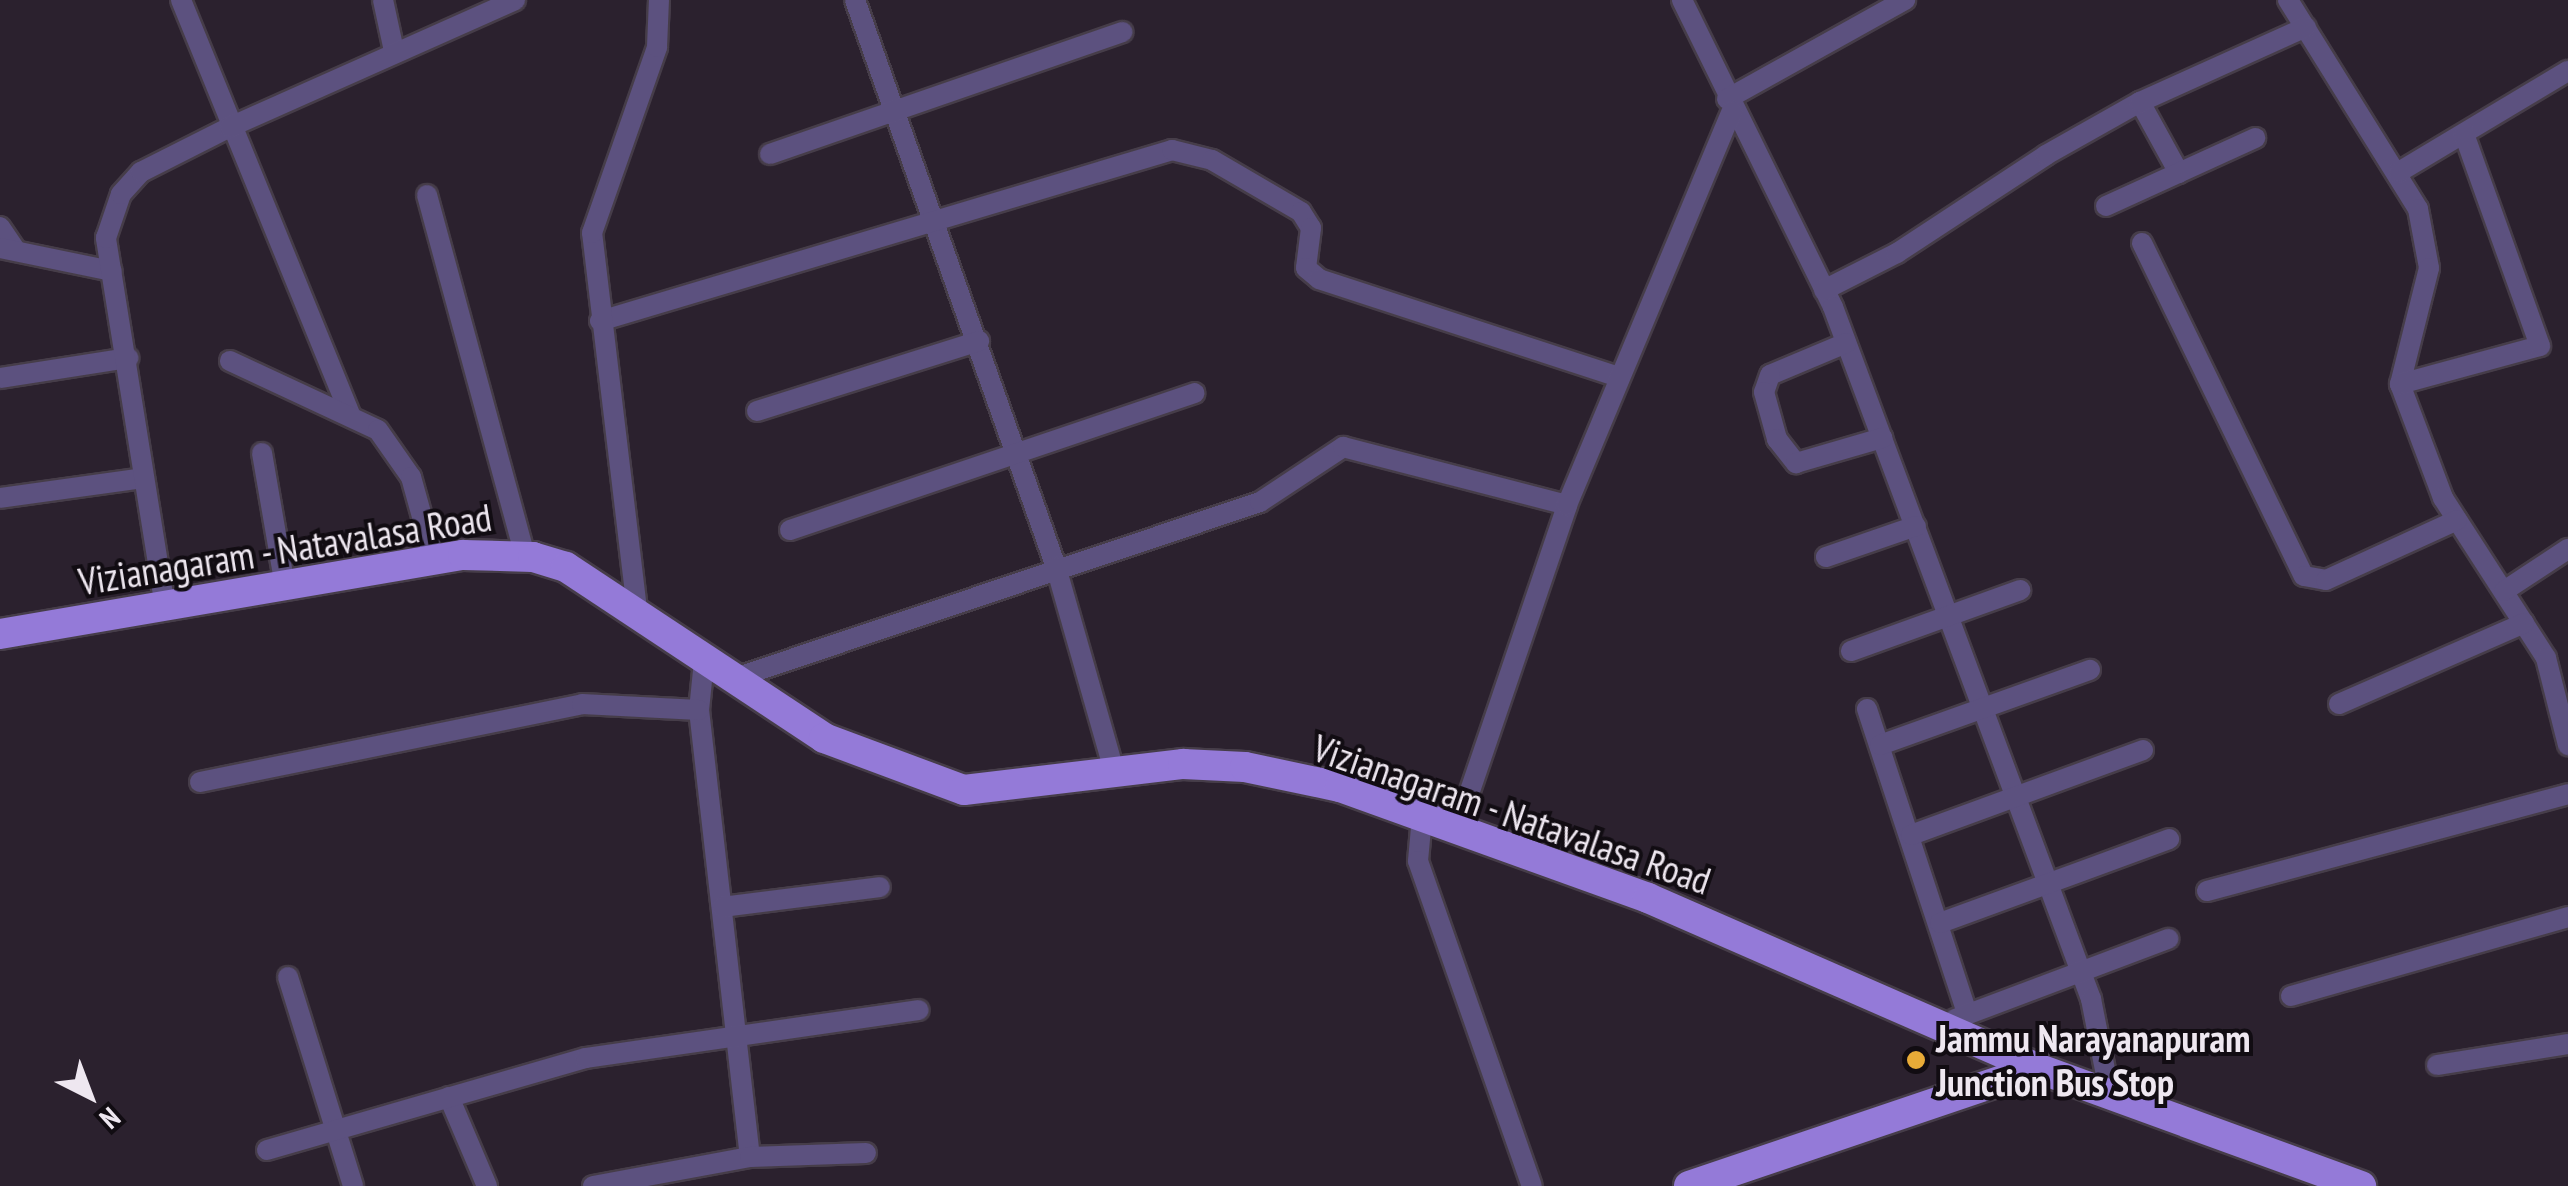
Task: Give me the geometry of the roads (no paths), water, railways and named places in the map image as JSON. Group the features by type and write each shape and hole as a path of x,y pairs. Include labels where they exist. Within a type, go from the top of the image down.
{"main road":[{"name":"Vizianagaram - Natavalasa Road","path":"0,634 434,560 525,556 566,567 638,619 824,738 964,790 1182,764 1245,767 1340,788 1648,898 1953,1020 2038,1068 2109,1090 2361,1186"},
{"path":"1689,1186 2038,1068"}],"street":[{"path":"181,0 351,416"},
{"path":"383,0 394,52"},
{"path":"165,607 106,238 122,194 142,172 230,127 515,0"},
{"path":"638,619 592,233 657,47 659,0"},
{"path":"855,0 938,221 1056,567 1114,770"},
{"path":"1682,0 1729,105 1824,290 1846,343 1916,526 2011,795 2081,972 2109,1090"},
{"path":"1458,829 1567,504 1729,105 1906,0"},
{"path":"2288,0 2398,172 2430,248 2400,384 2418,443 2457,520 2546,658 2568,742"},
{"path":"1824,290 1897,252 2140,102 2306,27"},
{"path":"770,154 1122,32"},
{"path":"2398,172 2568,71"},
{"path":"2140,102 2180,172"},
{"path":"2400,384 2540,346 2464,134"},
{"path":"2106,206 2255,138"},
{"path":"600,321 1152,154 1190,153 1301,212 1311,228 1306,268 1319,279 1618,377"},
{"path":"426,195 525,556"},
{"path":"0,226 7,249 112,271"},
{"path":"2142,243 2304,576 2326,580 2457,520"},
{"path":"757,410 979,340"},
{"path":"1846,343 1770,375 1764,392 1777,439 1796,463 1882,438"},
{"path":"0,378 128,358"},
{"path":"230,361 378,430 402,457 434,560"},
{"path":"790,530 1194,393"},
{"path":"732,679 1056,567 1260,502 1342,447 1567,504"},
{"path":"262,453 285,586"},
{"path":"0,498 144,478"},
{"path":"1826,557 1916,526"},
{"path":"2504,591 2568,549"},
{"path":"1851,650 2020,590"},
{"path":"2339,704 2524,623"},
{"path":"704,661 699,710 750,1157"},
{"path":"1880,745 1980,705 2090,670"},
{"path":"200,782 582,704 699,710"},
{"path":"1867,709 1940,923 1953,1020 2168,938"},
{"path":"1911,834 2143,750"},
{"path":"2208,891 2568,794"},
{"path":"1422,817 1418,861 1532,1186"},
{"path":"1940,923 2169,839"},
{"path":"722,908 880,887"},
{"path":"2291,996 2568,917"},
{"path":"288,977 353,1186"},
{"path":"267,1150 586,1058 919,1010"},
{"path":"2437,1065 2568,1044"},
{"path":"449,1097 487,1186"},
{"path":"593,1186 750,1157 866,1153"}],"place":[{"name":"Jammu Narayanapuram Junction Bus Stop","path":"1916,1060"}]}
